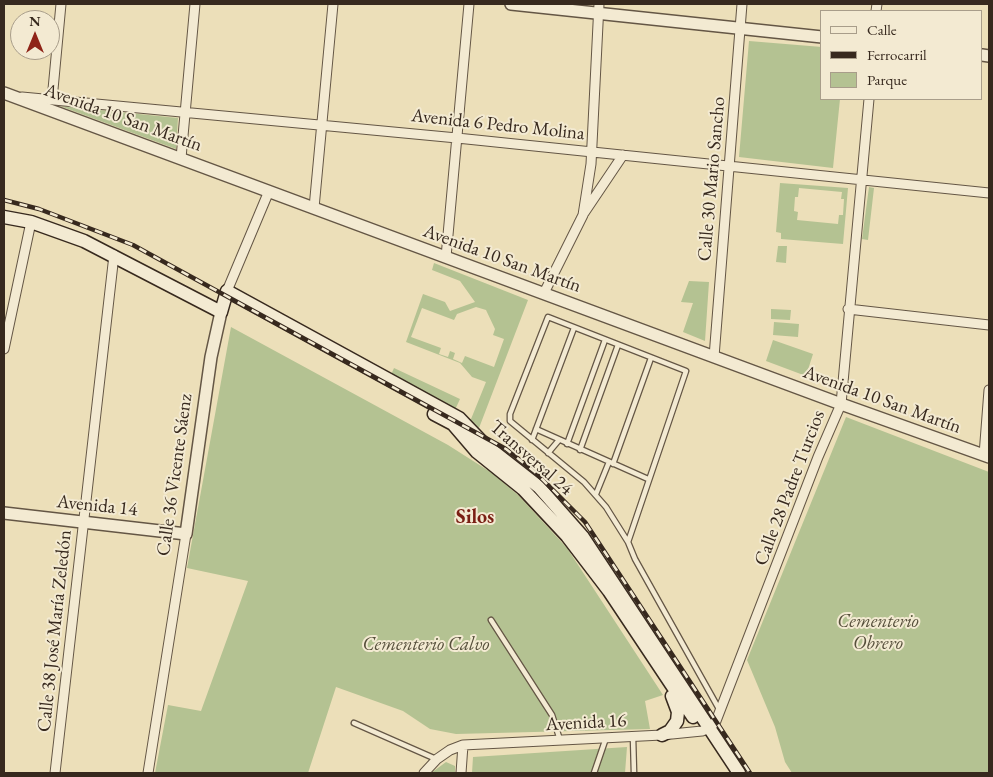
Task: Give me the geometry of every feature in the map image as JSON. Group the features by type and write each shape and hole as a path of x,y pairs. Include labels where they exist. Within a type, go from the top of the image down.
{"main road":[{"path":"4,217 31,222 84,241 221,312"},
{"name":"Calle 36 Vicente Sáenz","path":"221,312 226,295"},
{"name":"Transversal 24","path":"226,295 459,418 478,439 527,476 568,517 706,730 729,773"},
{"name":"Transversal 24","path":"613,588 667,679 739,773"},
{"path":"662,735 675,727 678,717 667,679"}],"street":[{"path":"52,100 61,4"},
{"path":"181,158 195,4"},
{"path":"314,208 333,4"},
{"path":"446,257 469,4"},
{"path":"511,4 598,8 820,37"},
{"name":"Calle 30 Mario Sancho","path":"714,357 742,4"},
{"path":"583,216 591,152 598,8"},
{"name":"Avenida 6 Pedro Molina","path":"7,96 458,138 989,194"},
{"name":"Avenida 10 San Martín","path":"7,96 269,190 714,357 987,456"},
{"name":"Calle 28 Padre Turcios","path":"706,730 721,713 794,520 841,404 868,100"},
{"path":"544,293 583,216 623,155"},
{"name":"Calle 36 Vicente Sáenz","path":"226,295 269,190"},
{"path":"4,350 31,222"},
{"name":"Calle 38 José María Zeledón","path":"55,773 114,255"},
{"path":"848,309 989,325"},
{"name":"Calle 36 Vicente Sáenz","path":"148,773 186,534 211,358 221,312"},
{"path":"987,456 989,390"},
{"name":"Avenida 14","path":"4,513 186,534"},
{"name":"Avenida 16","path":"462,745 633,737 706,730"},
{"path":"424,773 450,750 462,745 461,773"}],"lane":[{"path":"628,542 648,478 686,371 548,317 510,414 510,421 596,494 628,542 635,559 721,713"},
{"path":"532,440 574,328"},
{"path":"567,444 605,340"},
{"path":"580,450 618,345"},
{"path":"596,494 611,463 651,358"},
{"path":"536,429 580,450 648,478"},
{"path":"548,454 560,440"},
{"path":"491,620 552,715 560,740"},
{"path":"354,723 438,759"},
{"path":"633,737 634,773"},
{"path":"594,773 606,738"}],"green space":[{"path":"749,41 820,47 820,100 840,100 833,168 739,157"},
{"path":"60,106 178,118 176,149"},
{"path":"780,183 848,188 843,244 781,239 781,233 776,232","holes":["799,188 842,192 841,199 844,199 843,215 839,215 838,224 797,220 798,212 794,211 795,197 798,197"]},
{"path":"869,187 874,188 868,240 862,239"},
{"path":"778,246 787,246 786,263 776,262"},
{"path":"434,263 528,300 479,428 469,424 486,382 472,377 460,363 406,342 423,294 445,302 450,311 475,302 460,281 432,270","holes":["476,307 486,310 495,329 493,335 504,339 494,367 465,356 462,363 453,359 455,353 450,351 448,357 439,354 441,348 411,337 422,308 454,320 457,314"]},
{"path":"689,281 709,282 705,341 683,332 693,303 681,302"},
{"path":"771,309 791,310 790,320 771,319"},
{"path":"774,322 799,324 798,337 773,335"},
{"name":"Cementerio Calvo","path":"231,327 448,445 492,473 518,495 567,548 663,695 645,701 650,729 456,734 430,729 403,711 336,687 308,773 155,773 168,705 201,711 248,581 187,568"},
{"path":"773,340 813,354 806,376 766,361"},
{"path":"394,368 460,399 454,412 390,377"},
{"name":"Cementerio Obrero","path":"846,417 989,472 989,773 792,773 785,762 775,727 747,660"},
{"path":"627,747 625,773 472,773 473,757"},
{"path":"446,762 455,766 455,773 431,773"}],"railway":[{"path":"4,200 39,209 133,245 506,449 535,472 585,522 750,773"}],"district":[{"name":"Silos","path":"475,518"}]}
